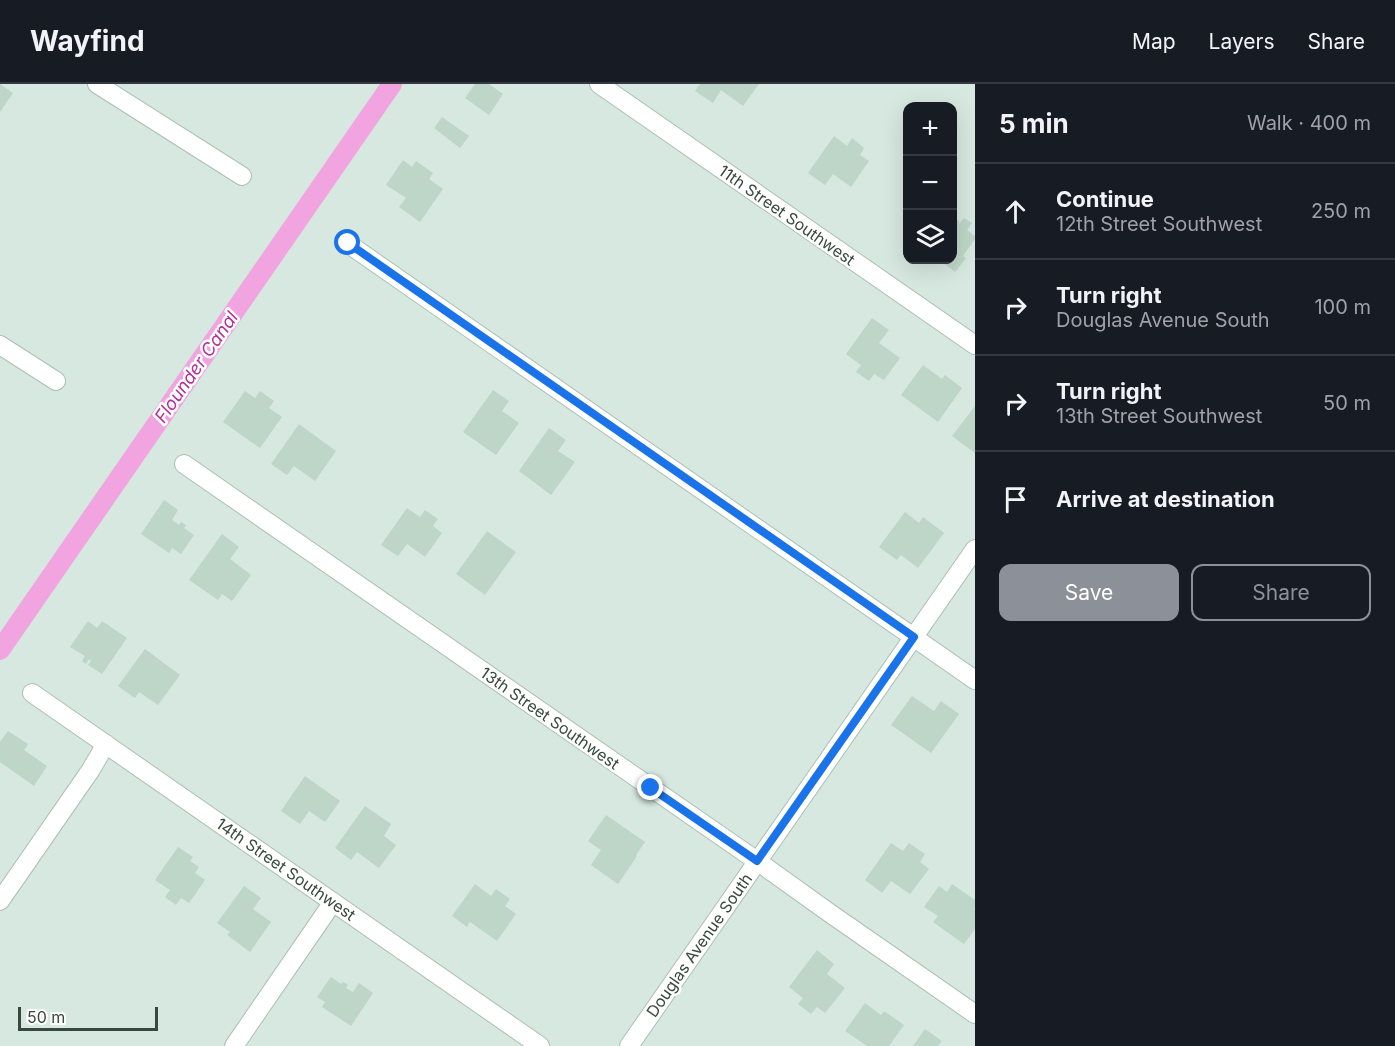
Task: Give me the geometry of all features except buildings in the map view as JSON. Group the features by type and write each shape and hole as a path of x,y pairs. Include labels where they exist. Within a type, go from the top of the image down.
{"street":[{"path":"97,84 242,176"},
{"name":"11th Street Southwest","path":"599,84 975,345"},
{"path":"348,243 975,680"},
{"path":"0,345 56,381"},
{"name":"13th Street Southwest","path":"184,464 975,1014"},
{"name":"Douglas Avenue South","path":"629,1046 975,549"},
{"name":"14th Street Southwest","path":"32,693 540,1046"},
{"path":"0,901 90,771 106,744"},
{"path":"234,1046 333,903"}],"shaded area":[{"path":"0,84 975,84 975,1046 0,1046"}],"waterway":[{"name":"Flounder Canal","path":"0,650 392,84"}],"route":[{"path":"348,243 914,637 757,861 651,788"}]}
